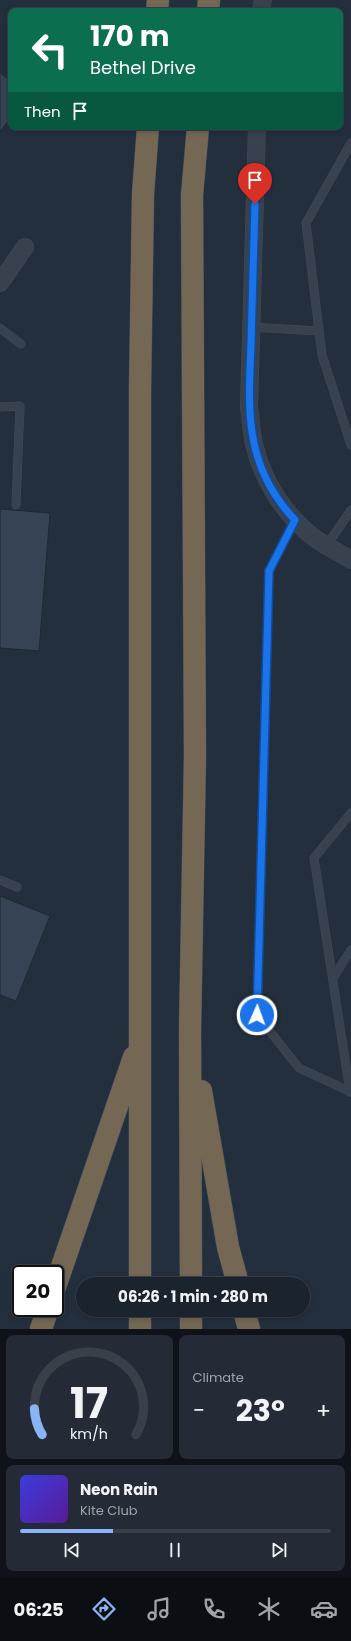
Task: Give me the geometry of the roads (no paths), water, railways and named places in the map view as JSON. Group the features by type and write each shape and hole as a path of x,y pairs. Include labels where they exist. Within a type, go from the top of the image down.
{"highway":[{"path":"140,1277 140,391 143,194 148,130"},
{"path":"191,1277 190,1031 195,755 192,196 198,130"},
{"path":"190,1031 228,1247 236,1277"},
{"path":"63,1265 140,1041"},
{"path":"41,1329 45,1317"},
{"path":"140,1317 140,1329"},
{"path":"191,1317 191,1329"},
{"path":"246,1317 249,1329"}],"street":[{"path":"257,130 249,407 254,443 261,466 271,488 284,508 308,533 351,560"},
{"path":"0,283 25,247"}],"lane":[{"path":"351,142 306,223 322,355 351,444"},
{"path":"251,326 319,331"},
{"path":"0,328 21,344"},
{"path":"0,407 20,406 16,505"},
{"path":"327,545 351,510"},
{"path":"295,520 269,571 257,1015 299,1068 351,1092"},
{"path":"351,813 314,858 351,1092"},
{"path":"0,880 17,887"},
{"path":"333,978 351,950"}]}
